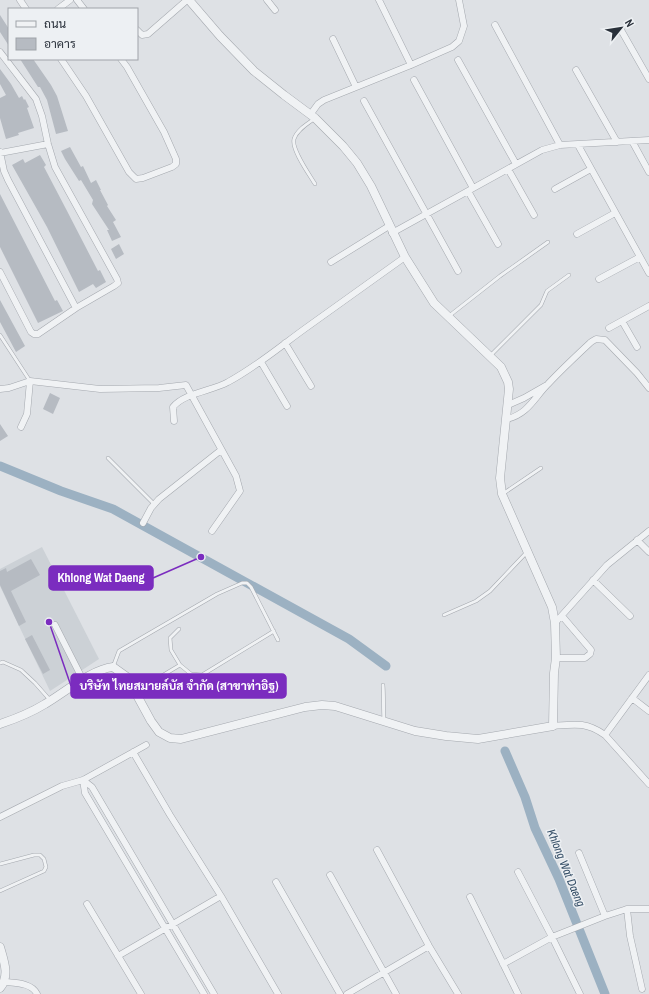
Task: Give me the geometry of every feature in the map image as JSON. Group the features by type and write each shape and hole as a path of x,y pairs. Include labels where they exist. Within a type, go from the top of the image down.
{"street":[{"path":"59,8 70,0"},
{"path":"77,0 83,8"},
{"path":"138,31 142,35 148,34 188,0 254,71 313,117 343,146 357,163 405,257 434,302 501,367 508,382 507,419 500,478 502,494 552,607 555,623 556,658 554,673 553,726"},
{"path":"267,0 275,10"},
{"path":"379,0 411,65"},
{"path":"313,117 320,101 452,47 459,41 464,26 458,0"},
{"path":"495,25 560,145"},
{"path":"621,30 649,79"},
{"path":"333,39 356,87"},
{"path":"0,52 36,100 42,116 55,167 118,283 76,308 38,334 34,334 31,332 0,272"},
{"path":"62,60 86,96 129,172 136,179 143,178 172,167 176,164 176,159 164,132 127,67 121,60"},
{"path":"458,60 516,164"},
{"path":"576,70 617,142"},
{"path":"414,80 498,244"},
{"path":"364,101 458,271"},
{"path":"331,262 391,230 427,214 542,150 560,145 649,140"},
{"path":"632,141 649,172"},
{"path":"48,144 0,153 4,171 8,180 76,308"},
{"path":"578,145 649,273"},
{"path":"508,169 534,215"},
{"path":"555,189 591,169"},
{"path":"577,234 615,213"},
{"path":"174,421 174,405 192,395 222,386 260,362 405,257"},
{"path":"599,279 640,257"},
{"path":"609,328 649,306"},
{"path":"622,321 636,347"},
{"path":"507,419 517,416 536,400 547,385 591,342 596,339 605,340 637,373 649,388"},
{"path":"285,343 311,386"},
{"path":"260,362 287,406"},
{"path":"21,427 27,414 30,381"},
{"path":"0,389 10,388 30,381 100,389 159,388 186,385 236,476 240,491 212,531"},
{"path":"508,405 547,385"},
{"path":"143,523 154,504 221,450"},
{"path":"555,623 607,565 649,531"},
{"path":"637,540 649,552"},
{"path":"593,580 630,616"},
{"path":"556,658 585,658 590,654 591,650 562,616"},
{"path":"55,625 83,680"},
{"path":"0,724 50,701 105,667 113,667 127,677 151,721 159,732 170,738 181,739 305,707 322,705 335,706 415,731 478,739 553,726 571,724 587,725 605,735 649,784"},
{"path":"605,735 649,675"},
{"path":"632,698 649,711"},
{"path":"0,817 62,786 83,780 146,745"},
{"path":"133,752 221,896 278,994"},
{"path":"83,780 92,787 214,994"},
{"path":"83,780 85,792 204,994"},
{"path":"377,850 429,946 458,994"},
{"path":"579,854 605,916"},
{"path":"518,872 580,994"},
{"path":"330,875 396,994"},
{"path":"276,882 340,994"},
{"path":"118,956 221,896"},
{"path":"470,897 518,994"},
{"path":"87,904 141,994"},
{"path":"627,908 630,936 642,989"},
{"path":"503,964 552,937 605,916 627,908 649,909"},
{"path":"347,994 429,946"},
{"path":"0,947 6,970 2,985 30,986 37,994"}],"lane":[{"path":"313,117 294,139 294,147 314,184"},
{"path":"448,317 500,276 548,242"},
{"path":"490,356 540,305 547,291 569,275"},
{"path":"0,335 30,381"},
{"path":"108,458 154,504"},
{"path":"502,494 542,468"},
{"path":"444,615 476,601 490,591 528,551"},
{"path":"113,667 119,651 217,594 242,583 251,587 278,640"},
{"path":"179,629 170,638 171,650 180,666 191,674 202,675 274,631"},
{"path":"0,663 3,662 21,670 36,683 50,701"},
{"path":"135,692 180,666"},
{"path":"383,686 384,721"},
{"path":"0,864 34,854 40,855 44,859 46,867 44,871 0,891"}],"shaded area":[{"path":"42,547 99,659 50,691 0,586 0,569"}],"building":[{"path":"0,15 8,27 8,44 0,32"},
{"path":"21,60 34,60 51,85 57,96 68,131 56,134 47,100 40,87 38,87"},
{"path":"0,69 19,98 22,96 24,100 25,99 29,107 27,108 34,128 6,139 0,118 0,98 6,95 0,84"},
{"path":"70,147 81,167 83,166 91,183 96,180 108,205 107,206 116,220 113,222 121,237 112,241 107,230 109,230 92,204 93,200 81,180 79,181 65,159 61,151"},
{"path":"40,155 46,165 44,167 98,271 100,270 106,282 96,288 93,284 79,292 47,227 12,165 23,159 25,163"},
{"path":"0,194 55,301 57,300 63,311 38,323 0,247"},
{"path":"119,244 124,254 116,259 111,249"},
{"path":"0,300 25,346 16,352 0,322"},
{"path":"50,393 60,398 53,414 43,409"},
{"path":"0,424 8,436 0,441"},
{"path":"31,559 40,575 11,591 26,622 19,626 0,585 0,571 6,568 7,572"},
{"path":"32,635 50,670 43,674 25,639"}],"waterway":[{"name":"Khlong Wat Daeng","path":"0,466 61,491 113,509 349,639 386,666"},
{"name":"Khlong Wat Daeng","path":"505,751 525,797 535,828 559,879 605,994"}],"place":[{"name":"Khlong Wat Daeng","path":"201,557"},
{"name":"บริษัท ไทยสมายล์บัส จำกัด (สาขาท่าอิฐ)","path":"49,622"}]}
